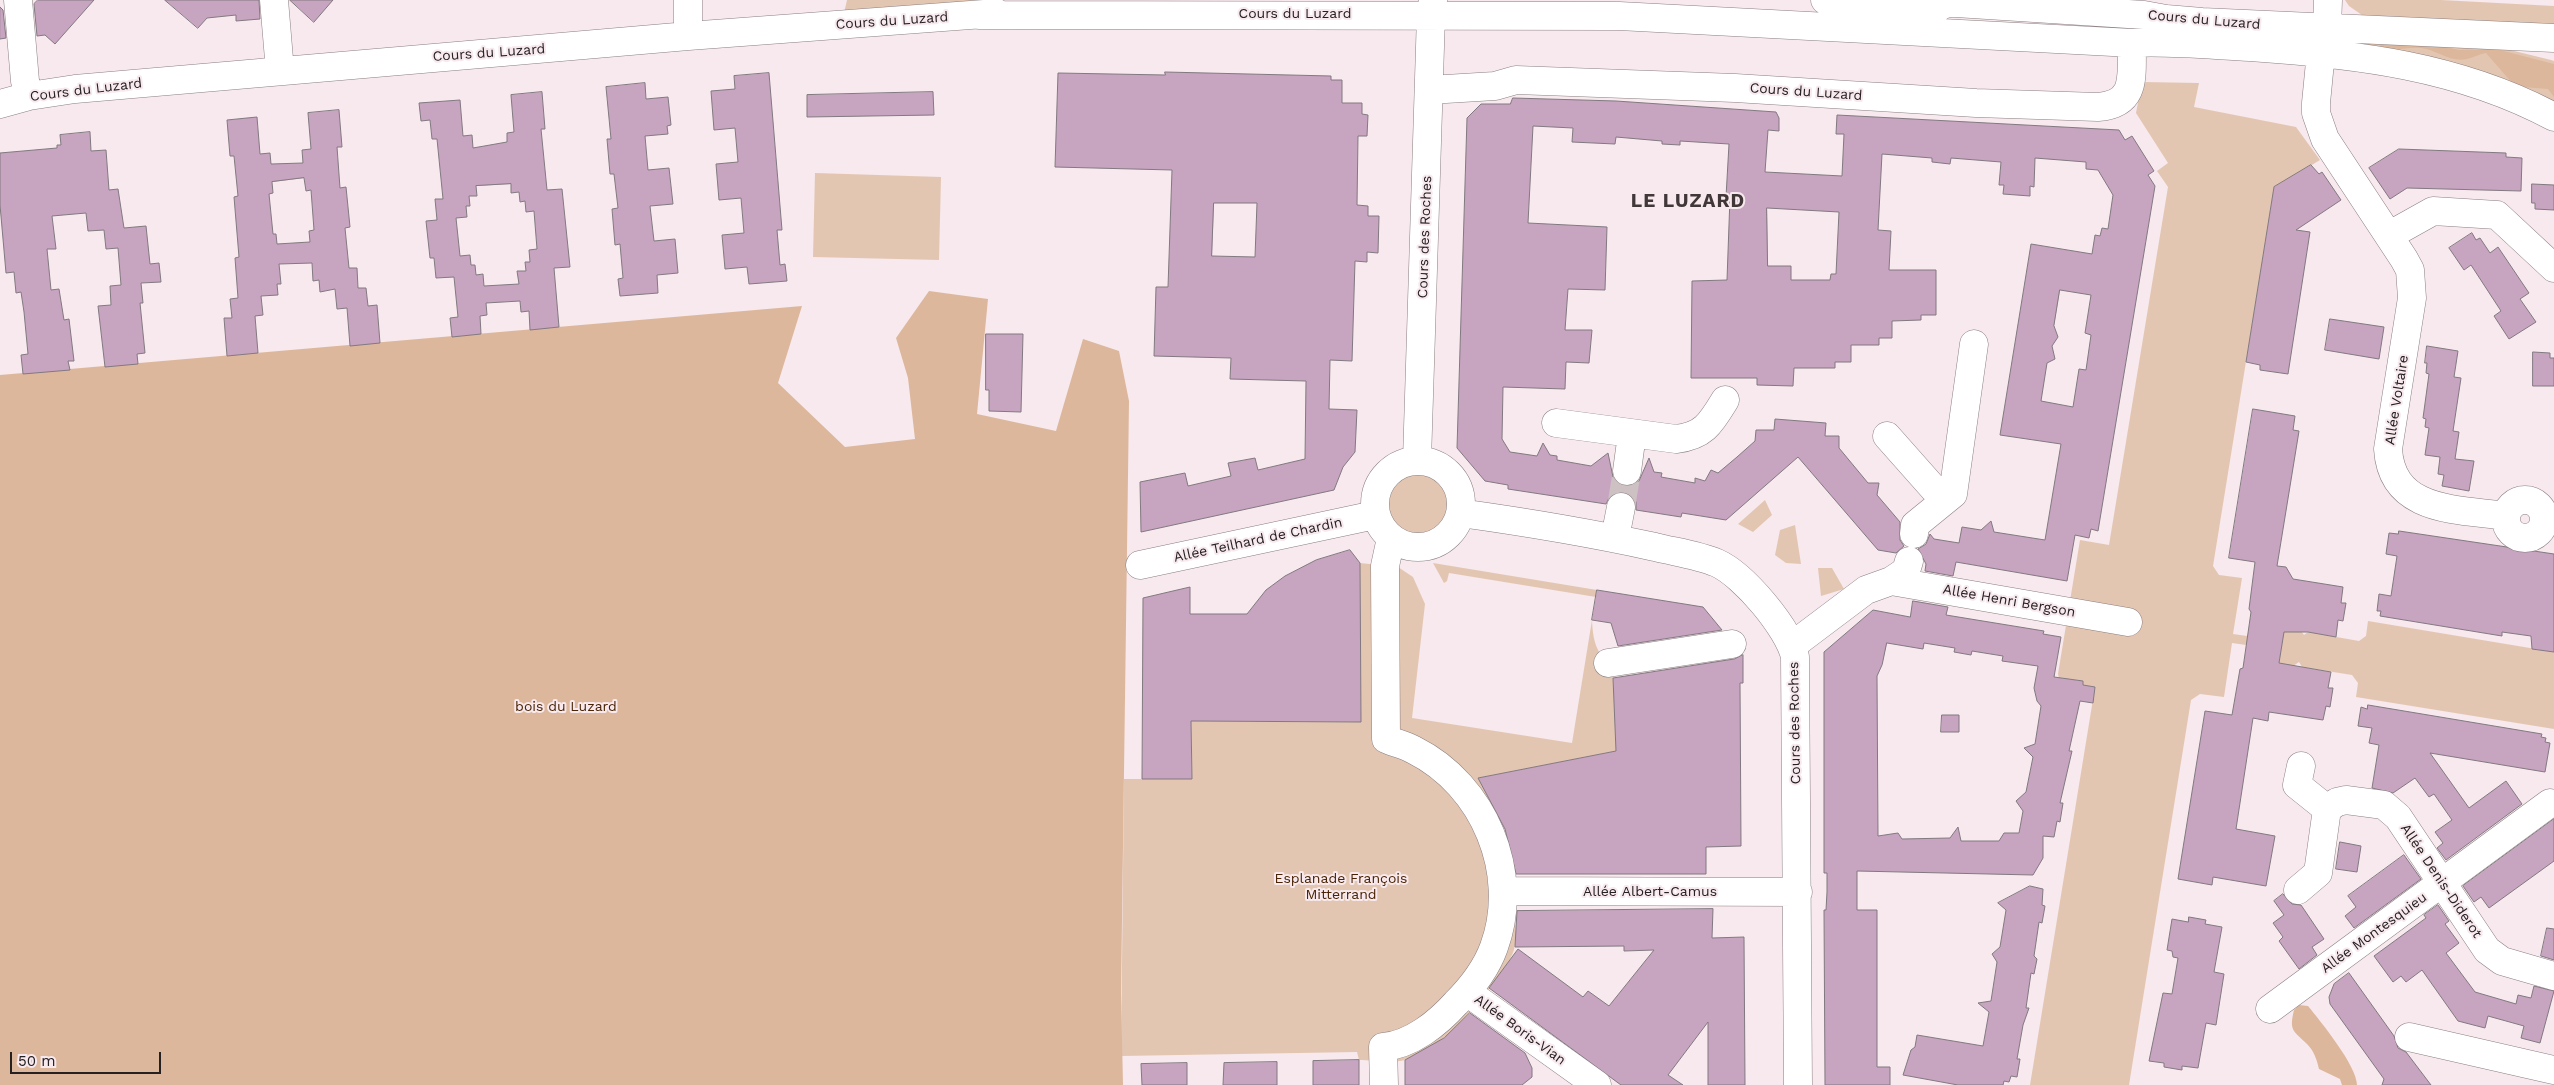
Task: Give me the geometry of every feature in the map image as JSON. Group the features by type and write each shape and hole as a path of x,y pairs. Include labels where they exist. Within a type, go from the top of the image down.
{"street":[{"path":"18,0 25,81 29,96"},
{"path":"274,0 280,71"},
{"path":"688,0 688,36"},
{"name":"Cours du Luzard","path":"0,104 29,96 75,89 688,36 1176,0"},
{"name":"Cours du Luzard","path":"1825,0 1856,10 2132,43 2510,36 2554,38"},
{"name":"Allée Voltaire","path":"2328,0 2316,103 2320,126 2340,161 2390,235 2410,270 2413,284 2407,337 2388,449 2389,462 2394,477 2400,486 2417,500 2434,505 2506,516"},
{"name":"Cours du Luzard","path":"979,15 1432,7 1619,16 1939,7 1944,1 2324,40 2386,60 2439,72 2504,93 2554,117"},
{"name":"Cours des Roches","path":"1417,460 1432,7"},
{"path":"2510,36 2554,53"},
{"name":"Cours du Luzard","path":"1429,90 1495,86 1516,80 1735,88 1976,103 2098,107 2111,106 2121,101 2129,91 2132,43"},
{"path":"2390,235 2432,211 2497,215 2554,268"},
{"path":"1792,645 1866,590 1891,581 1906,571 1916,525 1953,494 1974,344"},
{"path":"1556,423 1676,439 1692,438 1705,429 1725,400"},
{"path":"1627,471 1632,434"},
{"path":"1887,436 1934,489 1953,494"},
{"path":"1417,460 1430,462 1442,468 1451,476 1460,494 1460,513 1455,526 1446,537 1433,545 1411,546 1391,538 1381,528 1375,515 1376,489 1383,477 1392,468 1404,462 1417,460"},
{"path":"1616,538 1621,507"},
{"name":"Cours des Roches","path":"1460,513 1616,538 1722,566 1742,581 1775,619 1792,645 1795,658 1798,1085"},
{"name":"Allée Teilhard de Chardin","path":"1140,565 1375,515"},
{"path":"1384,1085 1383,1047 1396,1046 1429,1028 1450,1011 1477,980 1494,947 1503,891 1496,846 1476,806 1461,787 1440,767 1414,750 1386,739 1385,566 1391,538"},
{"name":"Allée Henri Bergson","path":"1891,581 2128,622"},
{"path":"1608,663 1732,644"},
{"path":"2298,890 2318,873 2327,809 2298,785 2301,766"},
{"name":"Allée Denis-Diderot","path":"2327,809 2337,802 2346,800 2384,805 2398,817 2441,884 2487,950 2502,962 2554,976"},
{"name":"Allée Montesquieu","path":"2270,1009 2550,803"},
{"name":"Allée Albert-Camus","path":"1503,891 1798,892"},
{"name":"Allée Boris-Vian","path":"1467,992 1597,1085"},
{"path":"2410,1037 2552,1062"}],"green space":[{"path":"847,0 988,0 844,13"},
{"path":"2345,0 2441,0 2554,6 2554,28 2363,18"},
{"path":"2366,42 2498,47 2554,61 2554,105 2368,47"},
{"path":"2376,42 2430,43 2459,50 2496,49 2554,64 2554,97 2548,89 2522,87 2513,84 2486,53 2461,60 2421,48 2386,48"},
{"path":"2142,82 2199,83 2194,107 2296,127 2320,160 2274,188 2213,566 2219,575 2242,578 2233,634 2247,636 2249,631 2298,627 2304,635 2308,632 2359,641 2366,636 2368,621 2554,652 2554,729 2356,697 2358,683 2352,675 2302,667 2299,662 2284,672 2279,662 2280,654 2246,649 2246,645 2232,643 2224,697 2200,694 2191,700 2129,1085 2030,1085 2095,687 2083,685 2083,681 2059,678 2058,674 2080,540 2109,545 2168,187 2157,171 2168,163 2136,113"},
{"path":"815,173 941,177 939,260 813,257"},
{"name":"bois du Luzard","path":"929,291 988,299 977,414 1056,431 1083,339 1119,351 1129,401 1121,994 1123,1085 0,1085 0,375 802,306 778,383 845,447 915,439 908,378 896,338"},
{"path":"1412,473 1424,473 1440,482 1447,492 1449,504 1447,516 1440,526 1424,535 1412,535 1401,530 1392,521 1387,510 1387,498 1392,487 1401,478"},
{"path":"1765,500 1772,515 1753,532 1738,524"},
{"path":"1795,525 1801,564 1786,563 1775,555 1780,530"},
{"name":"Esplanade François Mitterrand","path":"1360,563 1398,567 1413,577 1425,604 1412,718 1572,743 1592,620 1596,646 1602,657 1612,667 1616,707 1616,751 1478,778 1496,811 1508,841 1515,891 1515,945 1505,967 1469,1014 1435,1045 1408,1059 1390,1062 1359,1060 1357,1052 1121,1056 1124,779 1192,779 1191,721 1360,722"},
{"path":"1433,563 1597,590 1596,597 1449,573 1447,581 1444,583"},
{"path":"1818,568 1832,568 1844,589 1821,596"},
{"path":"2299,1005 2308,1006 2329,1033 2351,1067 2357,1085 2342,1085 2340,1079 2319,1069 2312,1050 2293,1030 2294,1010"}],"building":[{"path":"38,0 94,0 55,44 45,35 37,36 34,4"},
{"path":"165,0 259,0 260,19 236,21 236,15 207,18 198,28"},
{"path":"290,0 333,0 314,22"},
{"path":"0,7 3,10 6,38 0,39"},
{"path":"1165,72 1331,76 1331,80 1342,80 1342,103 1362,103 1362,114 1368,115 1367,136 1358,136 1357,205 1368,206 1368,216 1379,216 1378,253 1367,252 1367,262 1355,261 1352,361 1330,360 1329,409 1357,410 1355,452 1343,467 1334,490 1141,532 1140,482 1185,473 1188,486 1231,476 1228,463 1255,458 1258,470 1305,459 1306,381 1230,379 1231,358 1154,356 1156,287 1168,287 1172,170 1055,167 1058,73 1165,75","holes":["1214,203 1257,203 1255,257 1212,256"]},
{"path":"769,73 782,230 777,230 780,265 785,264 787,281 749,284 747,267 725,269 722,235 744,233 741,198 719,200 716,164 738,162 735,128 714,130 711,91 735,89 734,76"},
{"path":"645,83 646,99 668,97 671,125 667,126 668,134 645,136 648,170 669,168 673,204 650,206 654,241 675,239 678,273 657,275 658,293 620,296 618,279 623,278 620,244 615,245 612,209 618,208 614,174 610,174 607,139 611,139 606,87"},
{"path":"542,92 545,129 541,129 547,190 562,189 570,267 554,268 559,327 530,330 529,311 521,312 520,301 486,303 487,315 480,316 481,334 452,337 450,318 458,317 454,277 436,278 434,258 430,258 426,221 437,220 435,199 443,199 437,139 432,139 430,120 421,121 419,103 460,100 463,136 472,135 473,148 507,142 507,133 514,132 511,95","holes":["511,184 511,193 519,192 520,202 525,201 526,212 534,211 537,249 529,250 530,262 525,262 526,271 517,271 519,284 484,286 483,274 476,275 475,265 471,265 470,255 460,256 456,218 467,217 466,206 470,206 469,196 477,196 476,186"]},
{"path":"933,92 934,115 807,117 807,95"},
{"path":"1513,98 1616,101 1776,112 1779,118 1779,131 1768,130 1765,172 1842,176 1844,134 1836,134 1837,115 2119,130 2125,140 2132,136 2154,171 2148,175 2155,186 2098,531 2091,529 2089,538 2075,535 2067,581 1956,562 1953,576 1925,571 1926,564 1918,549 1926,544 1930,534 1934,539 1959,543 1962,527 1981,530 1991,521 1994,532 2045,540 2061,444 2000,435 2031,244 2092,254 2095,235 2100,236 2102,228 2108,229 2113,195 2098,170 2086,169 2086,162 2035,158 2034,187 2030,186 2030,196 2003,194 2004,185 1999,185 2001,162 1951,158 1950,164 1932,162 1932,158 1882,154 1878,230 1891,231 1889,270 1936,270 1936,315 1921,315 1921,320 1892,321 1892,338 1879,338 1879,345 1851,345 1851,362 1835,362 1835,368 1794,368 1793,386 1757,385 1757,378 1691,378 1692,281 1727,280 1730,197 1726,197 1729,144 1680,141 1680,145 1662,144 1662,141 1616,137 1615,144 1572,142 1573,128 1533,126 1528,223 1607,227 1605,290 1568,289 1565,330 1592,330 1589,363 1566,362 1565,389 1503,387 1502,439 1510,452 1537,456 1543,443 1550,455 1557,456 1557,460 1591,466 1608,453 1613,477 1618,484 1625,486 1633,485 1639,481 1649,458 1654,472 1662,473 1661,477 1695,483 1695,478 1705,481 1711,470 1718,473 1737,457 1755,441 1756,430 1774,430 1775,419 1826,423 1825,436 1839,436 1839,448 1868,483 1879,483 1877,495 1900,522 1900,540 1904,546 1896,553 1878,550 1798,457 1726,520 1682,513 1681,517 1636,510 1636,502 1632,496 1623,492 1615,492 1610,496 1606,504 1508,489 1508,485 1485,481 1457,448 1467,118 1481,104 1510,104","holes":["1767,208 1839,212 1836,274 1831,274 1830,280 1791,280 1791,266 1768,266","2060,290 2091,295 2085,333 2091,335 2086,370 2079,369 2073,407 2041,401 2047,363 2055,359 2052,346 2058,337 2054,326"]},
{"path":"339,110 342,147 337,147 340,188 346,187 350,227 345,228 349,268 357,268 358,288 366,288 368,306 377,305 380,343 350,346 347,308 337,309 335,289 320,292 319,280 313,281 312,263 279,264 281,284 277,284 278,295 261,296 263,315 255,316 258,353 227,356 224,318 232,318 230,299 238,298 235,258 239,257 234,197 238,196 234,156 230,156 227,120 257,117 260,154 270,153 271,164 303,163 302,150 311,149 308,113","holes":["304,178 306,191 311,190 314,230 309,231 310,242 277,244 276,234 273,234 269,194 273,193 272,182"]},
{"path":"90,132 91,151 106,150 109,190 118,189 124,228 146,226 150,264 159,263 161,282 141,283 143,303 140,303 145,353 137,354 138,364 105,367 98,306 111,305 110,286 121,285 118,248 106,249 104,230 88,231 86,213 52,216 56,249 47,249 51,290 59,289 64,320 69,319 74,361 68,361 70,370 23,374 21,355 28,354 24,312 21,292 16,293 14,272 6,273 0,205 0,153 57,148 57,145 61,145 60,135"},
{"path":"2399,149 2506,153 2506,157 2522,158 2521,191 2407,188 2390,199 2369,168"},
{"path":"2311,165 2319,174 2322,172 2341,200 2296,230 2310,232 2288,374 2260,370 2260,365 2246,362 2274,187"},
{"path":"2532,184 2554,185 2554,210 2535,209 2535,203 2532,203"},
{"path":"2472,233 2476,240 2480,238 2490,253 2498,247 2529,293 2520,299 2536,322 2509,339 2494,316 2501,311 2471,265 2464,270 2449,248"},
{"path":"2330,319 2384,327 2379,359 2325,350"},
{"path":"986,334 1023,334 1021,412 989,411 989,390 986,390"},
{"path":"2427,346 2458,351 2454,377 2461,378 2453,431 2459,432 2455,459 2474,461 2469,491 2442,486 2444,475 2438,474 2440,457 2425,455 2429,428 2425,427 2426,419 2423,418 2429,374 2426,373 2427,363 2425,363"},
{"path":"2533,352 2550,353 2550,358 2554,358 2554,386 2533,386"},
{"path":"2253,409 2295,416 2293,430 2299,431 2277,566 2286,567 2293,579 2343,587 2341,603 2346,603 2343,621 2338,620 2336,637 2308,632 2284,632 2279,663 2331,672 2328,688 2333,688 2330,707 2326,706 2323,720 2269,712 2268,721 2253,718 2236,829 2275,836 2266,886 2213,877 2212,885 2178,879 2205,711 2232,715 2240,669 2243,668 2251,612 2249,609 2255,562 2229,558"},
{"path":"2399,531 2554,554 2554,652 2532,649 2531,636 2502,632 2502,636 2380,616 2381,611 2377,611 2379,594 2391,596 2397,556 2386,554 2389,533 2398,534"},
{"path":"1350,550 1360,563 1361,722 1191,721 1192,779 1142,779 1143,598 1190,587 1190,614 1247,614 1266,590 1285,576 1316,560"},
{"path":"1597,590 1703,607 1722,630 1618,646 1611,623 1592,620"},
{"path":"1913,601 1948,607 1946,615 2044,631 2043,634 2061,637 2054,677 2083,681 2083,685 2095,687 2093,703 2080,701 2069,751 2072,751 2060,803 2063,803 2060,822 2057,821 2054,837 2043,836 2043,858 2033,875 1857,871 1857,910 1877,910 1877,1067 1890,1067 1890,1085 1825,1085 1824,910 1826,910 1827,873 1824,873 1824,652 1873,610 1910,617","holes":["1887,643 1923,649 1924,643 1955,648 1954,652 1971,655 1972,651 2003,656 2002,661 2038,666 2034,688 2037,701 2041,706 2035,744 2024,748 2033,757 2026,792 2016,801 2023,811 2019,833 2004,833 1999,841 1961,841 1958,827 1950,838 1902,839 1898,833 1878,836 1877,676 1882,665"]},
{"path":"1743,655 1743,683 1740,683 1741,846 1706,847 1706,874 1516,874 1505,829 1478,778 1616,751 1613,678 1734,659"},
{"path":"2368,705 2542,734 2541,737 2546,738 2545,742 2550,743 2545,772 2430,753 2469,808 2506,781 2522,804 2446,860 2437,848 2443,843 2435,832 2452,820 2434,794 2429,797 2415,778 2393,793 2372,788 2379,745 2369,743 2372,728 2358,726 2361,707 2367,709"},
{"path":"1942,715 1959,715 1959,732 1941,732"},
{"path":"2554,819 2554,861 2489,908 2481,897 2474,902 2463,886"},
{"path":"2340,842 2361,846 2357,872 2336,869"},
{"path":"2404,855 2421,879 2354,928 2345,916 2356,907 2348,896"},
{"path":"2030,886 2043,889 2042,905 2045,906 2042,923 2039,922 2034,956 2037,959 2034,974 2031,973 2026,1008 2029,1008 2023,1025 2017,1059 2020,1059 2017,1077 2011,1076 2009,1082 2004,1081 2003,1085 1958,1085 1903,1075 1911,1050 1915,1047 1917,1035 1983,1046 1989,1012 1978,1003 1991,1001 1997,962 1992,954 2000,947 2006,910 1998,903"},
{"path":"2283,894 2292,904 2301,905 2324,939 2312,947 2317,955 2299,969 2279,941 2283,937 2273,923 2284,915 2274,901"},
{"path":"2438,905 2449,921 2445,924 2459,943 2446,953 2475,992 2516,1004 2518,995 2531,998 2534,986 2554,991 2540,1043 2521,1038 2524,1026 2488,1016 2485,1028 2458,1021 2422,970 2406,982 2401,976 2393,982 2374,956 2426,918 2424,915"},
{"path":"1713,909 1712,938 1744,937 1745,1085 1708,1085 1708,1022 1668,1075 1683,1085 1621,1085 1489,988 1518,949 1583,997 1588,991 1609,1006 1654,950 1624,951 1624,946 1515,947 1517,911"},
{"path":"2189,917 2206,920 2205,924 2222,927 2214,972 2224,974 2216,1025 2206,1023 2198,1068 2182,1066 2182,1070 2164,1067 2164,1063 2149,1061 2163,993 2172,994 2178,958 2173,957 2172,951 2167,950 2172,919 2188,922"},
{"path":"2547,928 2554,929 2554,960 2541,956"},
{"path":"2349,973 2394,1036 2398,1048 2406,1052 2431,1085 2382,1085 2384,1079 2330,1004 2329,997 2334,984"},
{"path":"1470,1013 1525,1053 1532,1068 1532,1077 1522,1085 1405,1085 1405,1060 1444,1038"},
{"path":"1359,1060 1359,1085 1313,1085 1313,1061"},
{"path":"1277,1062 1277,1085 1223,1085 1224,1063"},
{"path":"1187,1063 1187,1085 1142,1085 1141,1064"}],"tunnel":[{"path":"1621,507 1627,471"}],"district":[{"name":"LE LUZARD","path":"1688,201"}]}
